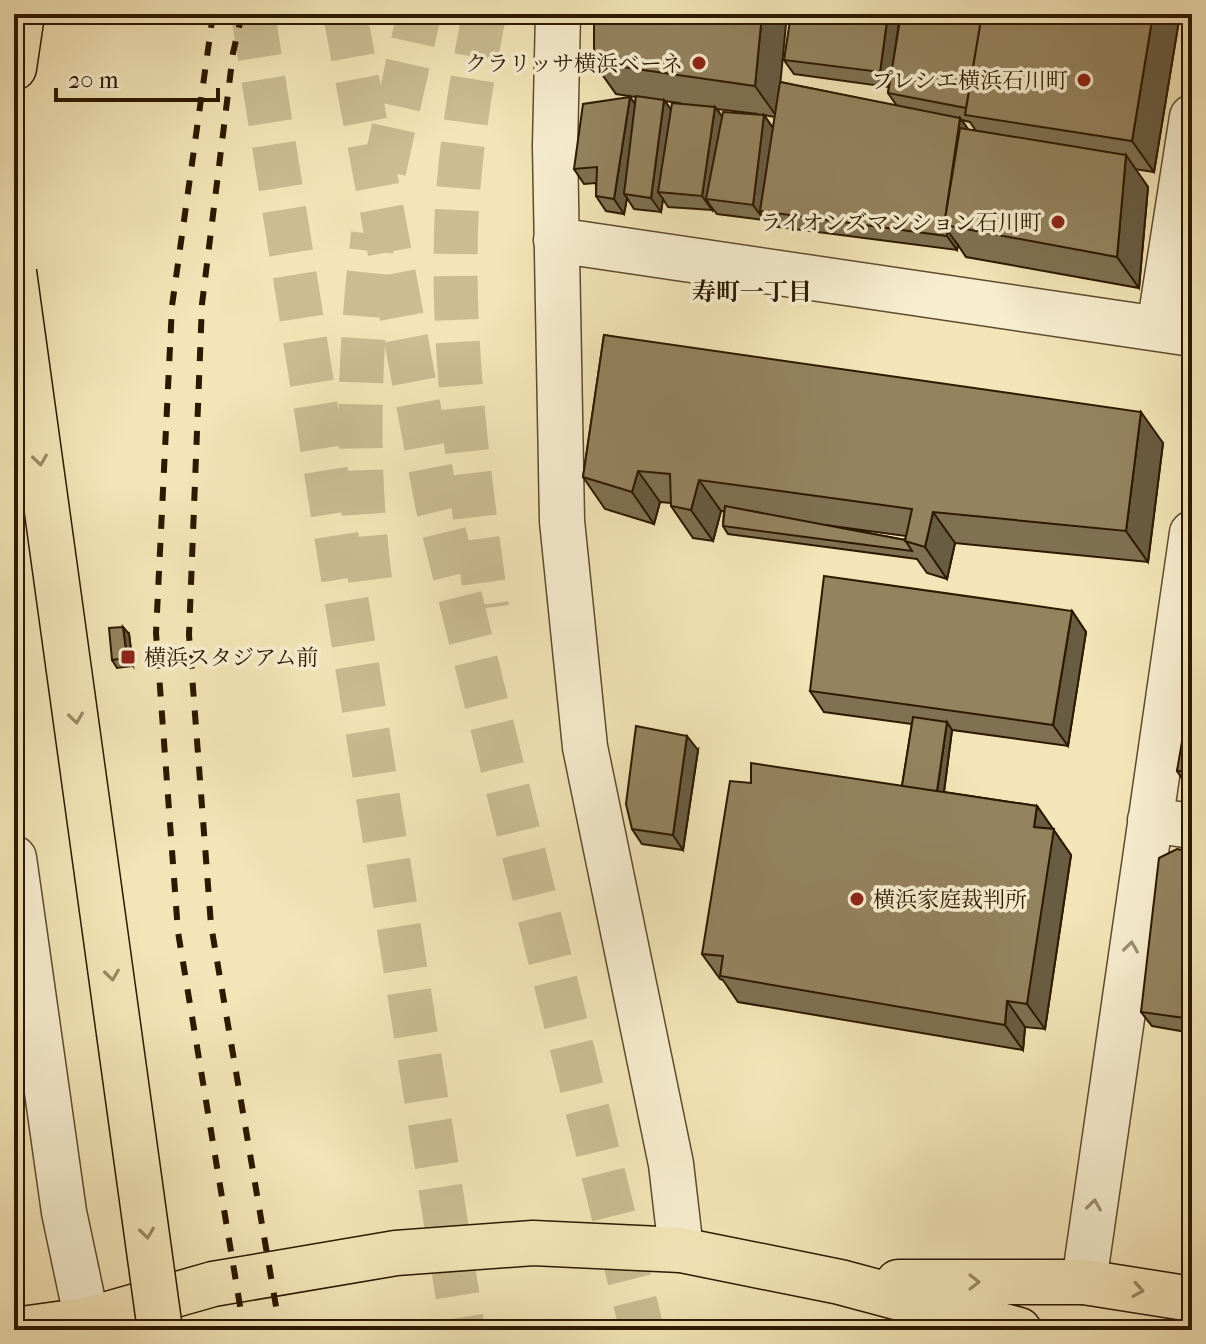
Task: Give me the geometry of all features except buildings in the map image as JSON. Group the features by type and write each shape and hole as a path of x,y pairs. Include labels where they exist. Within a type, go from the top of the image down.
{"main road":[{"path":"14,68 22,14"},
{"path":"14,272 160,1330"},
{"path":"14,1330 97,1327 213,1284 396,1253 533,1243 681,1250 840,1282 1019,1330"},
{"path":"840,1282 1084,1282 1192,1299"}],"street":[{"path":"558,14 555,46 556,240 562,521 585,747 671,1164 681,1250"},
{"path":"556,240 1175,331 1192,117"},
{"path":"1084,1282 1192,533"},
{"path":"1150,820 1192,826"},
{"path":"14,858 64,1212 97,1327"}],"tunnel":[{"path":"253,14 463,1330"},
{"path":"345,14 437,504 642,1330"},
{"path":"384,171 419,14"},
{"path":"484,14 461,158 456,307 463,408 487,608"},
{"path":"370,580 362,492 361,407 373,234"}],"railway":[{"path":"213,14 172,306 156,633 178,932 244,1330"},
{"path":"242,14 233,53 202,304 189,635 211,925 280,1330"}],"place":[{"name":"クラリッサ横浜ベーネ","path":"699,63"},
{"name":"プレシエ横浜石川町","path":"1084,80"},
{"name":"ライオンズマンション石川町","path":"1058,222"},
{"name":"横浜スタジアム前","path":"128,657"},
{"name":"横浜家庭裁判所","path":"857,899"}],"district":[{"name":"寿町一丁目","path":"752,292"}]}
